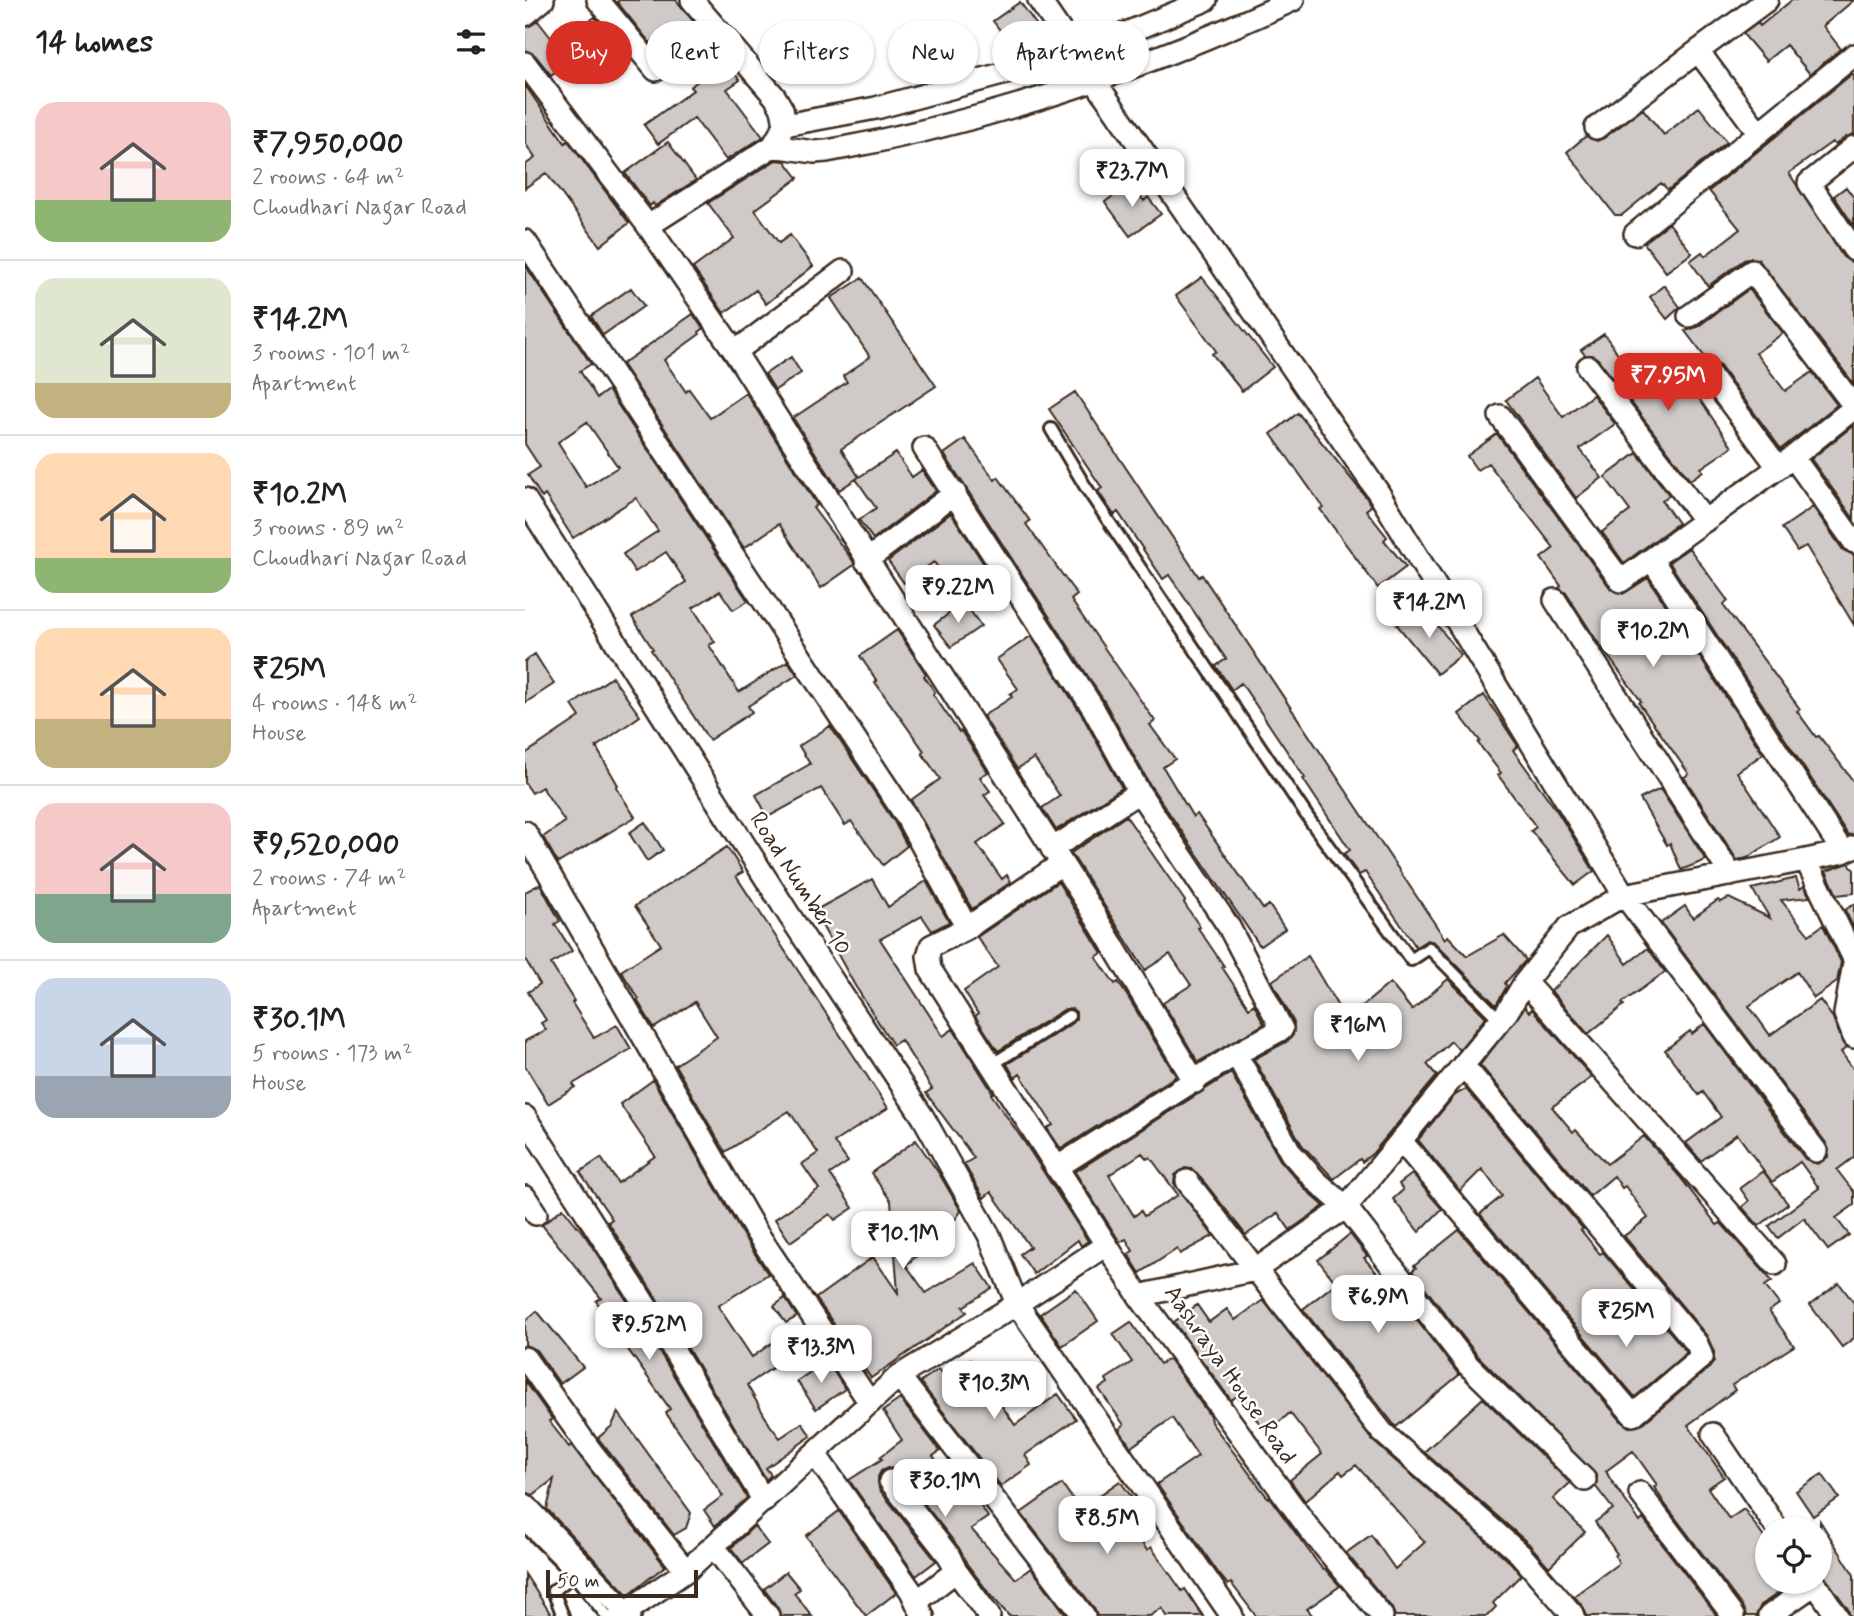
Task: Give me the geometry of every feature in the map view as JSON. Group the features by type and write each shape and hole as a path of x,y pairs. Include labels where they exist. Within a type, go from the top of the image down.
{"street":[{"path":"525,15 543,0"},
{"path":"599,0 646,58"},
{"path":"648,226 773,146 785,125 782,109 775,97 692,0"},
{"path":"1039,0 1053,21"},
{"path":"1149,24 1206,0"},
{"path":"1149,61 1215,36 1293,0"},
{"path":"1596,128 1767,0"},
{"path":"1699,51 1759,133"},
{"path":"1635,234 1854,55"},
{"path":"525,64 648,226 734,352 1086,901 1195,1082"},
{"path":"785,125 876,108 992,77"},
{"path":"773,146 814,152 858,145 974,119 1088,84"},
{"path":"1095,84 1378,492 1624,895 1816,1151"},
{"path":"1854,147 1809,183 1854,250"},
{"path":"525,241 906,816 967,928"},
{"path":"734,352 843,271"},
{"path":"1500,416 1621,581 1786,462 1854,407 1752,271 1689,317"},
{"path":"1588,368 1705,521"},
{"path":"1708,373 1854,542"},
{"path":"924,448 1093,708 1139,792 1229,927 1282,1029 1236,1054 1056,1168"},
{"path":"866,561 955,493"},
{"name":"Road Number 10","path":"525,499 789,915 923,1117 989,1235 1017,1304 1232,1616"},
{"path":"1652,560 1848,849"},
{"path":"1555,600 1731,875"},
{"path":"1139,792 967,928 931,946 928,957 930,970 1139,1296"},
{"path":"525,832 755,1230 870,1403"},
{"name":"Aashraya House Road","path":"1382,1616 1310,1530 1139,1296 1255,1270 1346,1208 1500,1020 1525,982 1569,927 1624,895 1806,860 1848,849"},
{"path":"1806,860 1854,961 1845,1014 1854,1037"},
{"path":"1525,982 1775,1264"},
{"path":"1236,1054 1291,1153 1316,1181 1346,1208 1468,1365 1585,1480"},
{"path":"1402,1142 1633,1415 1702,1357 1697,1343 1464,1065"},
{"path":"525,1117 667,1339 764,1501"},
{"path":"1187,1181 1382,1432 1520,1554 1574,1616"},
{"path":"525,1504 620,1615 686,1571 899,1376 1017,1304 1106,1245"},
{"path":"525,1358 591,1451 686,1571"},
{"path":"899,1376 1084,1616"},
{"path":"1713,1434 1769,1517"},
{"path":"815,1454 911,1591 919,1609 955,1571"},
{"path":"890,1481 949,1556 955,1571 989,1616"},
{"path":"1640,1493 1733,1616"},
{"path":"713,1547 768,1616"},
{"path":"1769,1616 1799,1594"},
{"path":"1822,1594 1837,1616"}],"lane":[{"path":"1051,429 1085,486 1311,822 1411,960 1429,948 1500,1020"},
{"path":"991,1065 1069,1016"},
{"path":"525,1526 574,1575 620,1615"},
{"path":"563,1616 553,1591 574,1575"}],"building":[{"path":"676,0 693,21 646,21 646,38 617,2"},
{"path":"1792,0 1854,0 1823,26 1841,49 1810,74 1786,45 1766,61 1743,34 1758,23 1760,26"},
{"path":"1020,2 1034,21 993,21"},
{"path":"538,21 546,31 546,69 535,55 525,50 525,28"},
{"path":"1852,74 1854,134 1835,145 1832,142 1789,173 1843,257 1854,263 1854,384 1758,259 1744,260 1708,286 1690,261 1702,252 1705,256 1740,229 1709,191"},
{"path":"694,84 734,84 727,89 763,137 726,160 694,118 658,144 644,125 693,90 690,87"},
{"path":"525,85 565,143 568,141 629,223 600,246 546,173 525,188 525,165 535,158 525,143"},
{"path":"1699,107 1727,142 1668,190 1661,183 1622,215 1615,215 1567,152 1586,136 1597,141 1604,138 1643,109 1664,135"},
{"path":"668,142 696,180 655,206 653,203 650,206 625,173"},
{"path":"776,160 785,161 798,178 755,210 779,243 790,235 813,266 766,304 756,290 724,313 693,268 734,238 708,203"},
{"path":"1131,183 1144,201 1148,197 1161,214 1130,236 1105,202"},
{"path":"1846,187 1854,198 1854,226 1834,196"},
{"path":"1669,223 1692,253 1666,272 1644,243"},
{"path":"525,265 591,364 580,371 597,398 608,390 748,601 733,610 720,591 693,608 715,642 709,645 739,692 788,661 797,675 748,706 752,712 709,740 632,617 686,582 666,552 635,572 623,554 658,531 636,498 573,538 545,495 542,498 528,475 540,467 525,444","holes":["587,422 618,467 586,487 558,442"]},
{"path":"1202,277 1273,367 1242,391 1212,354 1216,351 1176,296"},
{"path":"862,278 936,386 841,449 859,477 839,490 793,418 847,382 843,376 870,357 831,298"},
{"path":"1664,285 1680,307 1667,319 1650,297"},
{"path":"631,288 644,306 603,335 591,316"},
{"path":"1749,289 1783,333 1756,353 1785,391 1812,372 1837,405 1781,449 1719,365 1707,360 1685,331 1697,327"},
{"path":"693,314 703,329 700,334 664,360 686,392 689,389 710,418 746,393 817,505 813,508 853,561 854,565 821,588 779,524 744,548 622,364"},
{"path":"1604,334 1649,397 1681,372 1732,447 1701,468 1703,471 1690,480 1598,359 1585,355 1581,350"},
{"path":"791,357 801,373 775,390 765,374"},
{"path":"1535,378 1563,417 1593,395 1615,424 1580,449 1602,478 1576,498 1506,400"},
{"path":"1075,392 1199,577 1202,575 1445,939 1448,936 1467,956 1504,935 1526,960 1505,983 1507,986 1496,1005 1434,942 1427,940 1416,947 1365,872 1359,875 1344,854 1350,850 1303,779 1305,778 1241,683 1232,690 1216,666 1226,659 1169,575 1163,579 1118,512 1114,515 1098,491 1102,488 1049,409"},
{"path":"1298,413 1366,497 1371,506 1366,510 1387,537 1384,540 1406,567 1378,588 1320,509 1323,507 1271,434"},
{"path":"1854,425 1854,519 1811,459"},
{"path":"1497,434 1611,589 1623,594 1648,578 1763,754 1737,772 1780,837 1747,858 1737,860 1684,777 1689,774 1566,593 1559,588 1561,586 1541,558 1554,548 1488,463 1477,470 1467,456"},
{"path":"965,439 995,480 998,477 1030,521 1026,524 1077,595 1071,600 1155,721 1150,725 1175,759 1163,767 1193,817 1197,814 1263,909 1269,905 1285,929 1260,946 1150,785 1104,701 944,454"},
{"path":"896,453 912,477 922,470 936,491 873,539 859,520 876,508 856,479"},
{"path":"1637,453 1669,495 1662,501 1678,523 1624,563 1602,532 1630,511 1605,477"},
{"path":"1813,507 1843,550 1854,555 1854,625 1806,546 1797,551 1782,528"},
{"path":"951,513 989,572 959,593 946,573 943,575 934,562 904,583 888,561"},
{"path":"1689,548 1728,601 1723,605 1800,709 1797,711 1854,782 1854,834 1848,835 1669,562"},
{"path":"964,602 981,626 951,647 934,625"},
{"path":"1422,606 1461,655 1437,674 1397,625"},
{"path":"897,630 926,674 924,676 935,692 933,694 988,772 980,777 990,791 984,795 1005,824 977,844 1002,879 1007,875 1011,882 972,909 911,800 940,779 860,656"},
{"path":"1031,636 1082,715 1122,788 1056,830 1042,808 1060,796 1034,758 1017,769 983,716 1012,697 1010,694 1018,689 997,659"},
{"path":"535,654 554,684 525,703 525,661"},
{"path":"612,677 640,716 596,747 635,817 558,863 543,837 565,822 542,787 532,793 525,783 525,754 580,717 572,705"},
{"path":"1484,695 1518,746 1513,750 1557,811 1594,871 1575,885 1531,831 1536,827 1498,775 1501,773 1478,743 1480,741 1459,714"},
{"path":"830,726 895,823 907,846 883,865 851,821 845,825 821,788 768,817 756,795 810,764 799,746"},
{"path":"1660,789 1706,860 1681,870 1670,843 1667,845 1640,799"},
{"path":"1126,816 1185,901 1200,927 1198,928 1249,1008 1254,1004 1264,1024 1198,1062 1163,1003 1191,985 1170,954 1145,970 1071,853"},
{"path":"645,822 663,850 647,861 629,833"},
{"path":"727,847 743,872 736,876 888,1108 834,1142 848,1162 830,1174 853,1208 835,1220 830,1214 790,1242 775,1219 819,1189 802,1164 818,1153 789,1111 725,1152 675,1065 717,1037 695,1002 654,1028 621,971 661,945 635,906"},
{"path":"1849,863 1854,870 1854,893 1837,895 1826,871"},
{"path":"1796,878 1800,889 1804,886 1810,897 1781,900 1809,935 1823,925 1841,962 1837,982 1814,998 1797,972 1749,1006 1770,1035 1820,1000 1833,1018 1846,1048 1841,1052 1854,1070 1854,1157 1837,1170 1854,1192 1854,1205 1836,1218 1849,1235 1828,1250 1804,1218 1778,1238 1769,1226 1819,1188 1800,1162 1772,1182 1737,1134 1701,1161 1686,1143 1721,1117 1703,1092 1699,1095 1665,1050 1704,1024 1805,1159 1817,1164 1828,1157 1826,1143 1661,923 1685,906 1693,918 1718,900 1720,902 1729,898 1770,918 1752,889"},
{"path":"872,879 888,907 926,881 949,922 932,931 922,916 880,939 943,1036 953,1029 993,1093 991,1094 1088,1241 1081,1246 1078,1240 1034,1274 1020,1254 1030,1247 991,1192 984,1198 982,1195 964,1164 974,1158 926,1093 932,1089 901,1040 893,1045 854,984 814,911"},
{"path":"1058,882 1102,953 1096,957 1115,984 1118,982 1176,1076 1061,1149 1047,1128 1053,1125 1020,1074 1015,1078 1007,1064 1073,1023 1076,1012 1065,1009 998,1051 975,1016 978,1014 964,991 998,967 977,937"},
{"path":"540,884 560,921 555,924 572,951 551,964 574,1001 572,1003 594,1038 617,1025 631,1049 573,1084 575,1087 548,1104 525,1066 525,1041 546,1030 541,1023 546,1020 528,992 540,984 525,959 525,892"},
{"path":"1854,904 1854,929 1845,910"},
{"path":"1607,935 1627,964 1648,948 1665,972 1622,1003 1624,1005 1588,1034 1551,991"},
{"path":"1308,956 1346,1020 1390,983 1412,1010 1448,979 1486,1017 1459,1050 1451,1041 1427,1064 1437,1076 1373,1153 1362,1162 1360,1159 1334,1179 1302,1145 1254,1059 1288,1041 1293,1035 1294,1023 1272,981"},
{"path":"1525,1007 1529,1012 1532,1009 1592,1077 1552,1107 1573,1132 1576,1130 1607,1164 1644,1136 1717,1225 1721,1223 1772,1281 1765,1286 1779,1304 1769,1311 1794,1346 1732,1385 1735,1390 1688,1425 1724,1477 1708,1488 1729,1519 1744,1509 1755,1525 1755,1594 1777,1594 1761,1605 1756,1616 1746,1616 1743,1608 1665,1504 1654,1487 1657,1485 1633,1451 1606,1471 1609,1477 1640,1522 1643,1519 1717,1616 1587,1616 1574,1596 1619,1563 1615,1556 1617,1554 1595,1522 1613,1509 1596,1487 1597,1476 1478,1356 1412,1271 1416,1268 1414,1266 1459,1230 1629,1427 1641,1425 1710,1367 1714,1361 1714,1352 1707,1336 1624,1236 1648,1218 1625,1186 1622,1188 1614,1176 1590,1196 1480,1065"},
{"path":"1231,1073 1280,1160 1324,1206 1290,1230 1278,1213 1246,1235 1197,1173 1185,1168 1175,1175 1174,1183 1213,1236 1180,1254 1177,1249 1140,1273 1128,1254 1133,1251 1126,1239 1120,1242 1075,1172","holes":["1142,1153 1147,1159 1150,1157 1178,1195 1144,1216 1141,1211 1134,1216 1109,1175"]},
{"path":"653,1080 768,1274 718,1306 752,1357 772,1343 784,1360 747,1385 770,1425 780,1438 802,1423 811,1436 766,1468 771,1475 766,1480 678,1332 608,1222 612,1219 580,1172 601,1158 618,1183 655,1156 620,1104"},
{"path":"1466,1089 1579,1224 1600,1254 1603,1252 1686,1351 1635,1397 1480,1214 1502,1196 1482,1169 1460,1191 1418,1140 1455,1095"},
{"path":"916,1140 961,1211 950,1227 906,1265 926,1293 975,1263 992,1288 963,1307 967,1312 871,1378 816,1298 873,1257 898,1293 891,1201 871,1173"},
{"path":"1763,1171 1788,1204 1759,1226 1742,1207 1749,1201 1740,1188"},
{"path":"1412,1174 1442,1209 1419,1232 1393,1199 1403,1190 1399,1184"},
{"path":"563,1208 586,1237 656,1346 747,1498 715,1526 704,1510 723,1496 666,1413 670,1409 627,1348 630,1346 596,1301 601,1298 542,1225"},
{"path":"1350,1234 1367,1256 1364,1258 1391,1287 1459,1375 1396,1427 1303,1309 1336,1283 1318,1260"},
{"path":"1839,1283 1854,1303 1854,1338 1842,1347 1810,1305"},
{"path":"1076,1289 1098,1321 1062,1346 1040,1314"},
{"path":"785,1298 797,1317 786,1323 774,1306"},
{"path":"1263,1300 1372,1440 1511,1563 1521,1575 1493,1603 1496,1607 1487,1616 1395,1616 1392,1608 1346,1553 1371,1535 1395,1569 1425,1542 1356,1465 1343,1475 1340,1471 1305,1501 1290,1480 1322,1454 1290,1413 1267,1432 1237,1396 1231,1400 1174,1322 1197,1305 1209,1322 1227,1309 1235,1320"},
{"path":"537,1311 583,1367 560,1384 536,1350 525,1345 525,1321"},
{"path":"1131,1322 1160,1364 1169,1359 1210,1416 1211,1422 1268,1498 1323,1570 1340,1586 1307,1609 1313,1616 1256,1616 1231,1583 1228,1585 1219,1574 1157,1484 1198,1456 1172,1418 1131,1447 1119,1429 1124,1425 1099,1389 1108,1383 1106,1379 1132,1362 1113,1334"},
{"path":"970,1360 1015,1425 1058,1394 1076,1419 1025,1455 1031,1465 1001,1486 920,1382 939,1369 945,1377"},
{"path":"827,1361 845,1389 816,1409 797,1381"},
{"path":"525,1381 552,1419 549,1421 569,1447 571,1445 665,1566 628,1595 547,1509 554,1479 533,1495 525,1492"},
{"path":"1483,1398 1570,1483 1553,1499 1585,1532 1549,1567 1529,1544 1424,1452"},
{"path":"900,1399 940,1451 933,1456 959,1492 967,1486 988,1517 971,1529 1016,1579 1031,1568 1067,1616 1009,1616 900,1473 887,1468 881,1471 878,1477 879,1489 936,1561 916,1576 849,1480 882,1459 880,1457 902,1440 883,1411"},
{"path":"618,1412 691,1513 686,1528 674,1535 598,1438 612,1426"},
{"path":"1822,1474 1839,1498 1813,1516 1796,1491"},
{"path":"1120,1481 1133,1499 1118,1510 1147,1550 1151,1547 1182,1591 1185,1589 1203,1616 1167,1616 1162,1608 1150,1616 1097,1616 1094,1608 1021,1513 1062,1484 1080,1509"},
{"path":"839,1511 896,1593 866,1616 806,1536"},
{"path":"754,1526 768,1544 743,1563 731,1548"},
{"path":"1832,1540 1854,1575 1854,1616 1850,1616 1832,1587"},
{"path":"786,1572 800,1589 794,1593 812,1616 781,1616 764,1589"},
{"path":"525,1574 552,1616 525,1616"}]}
